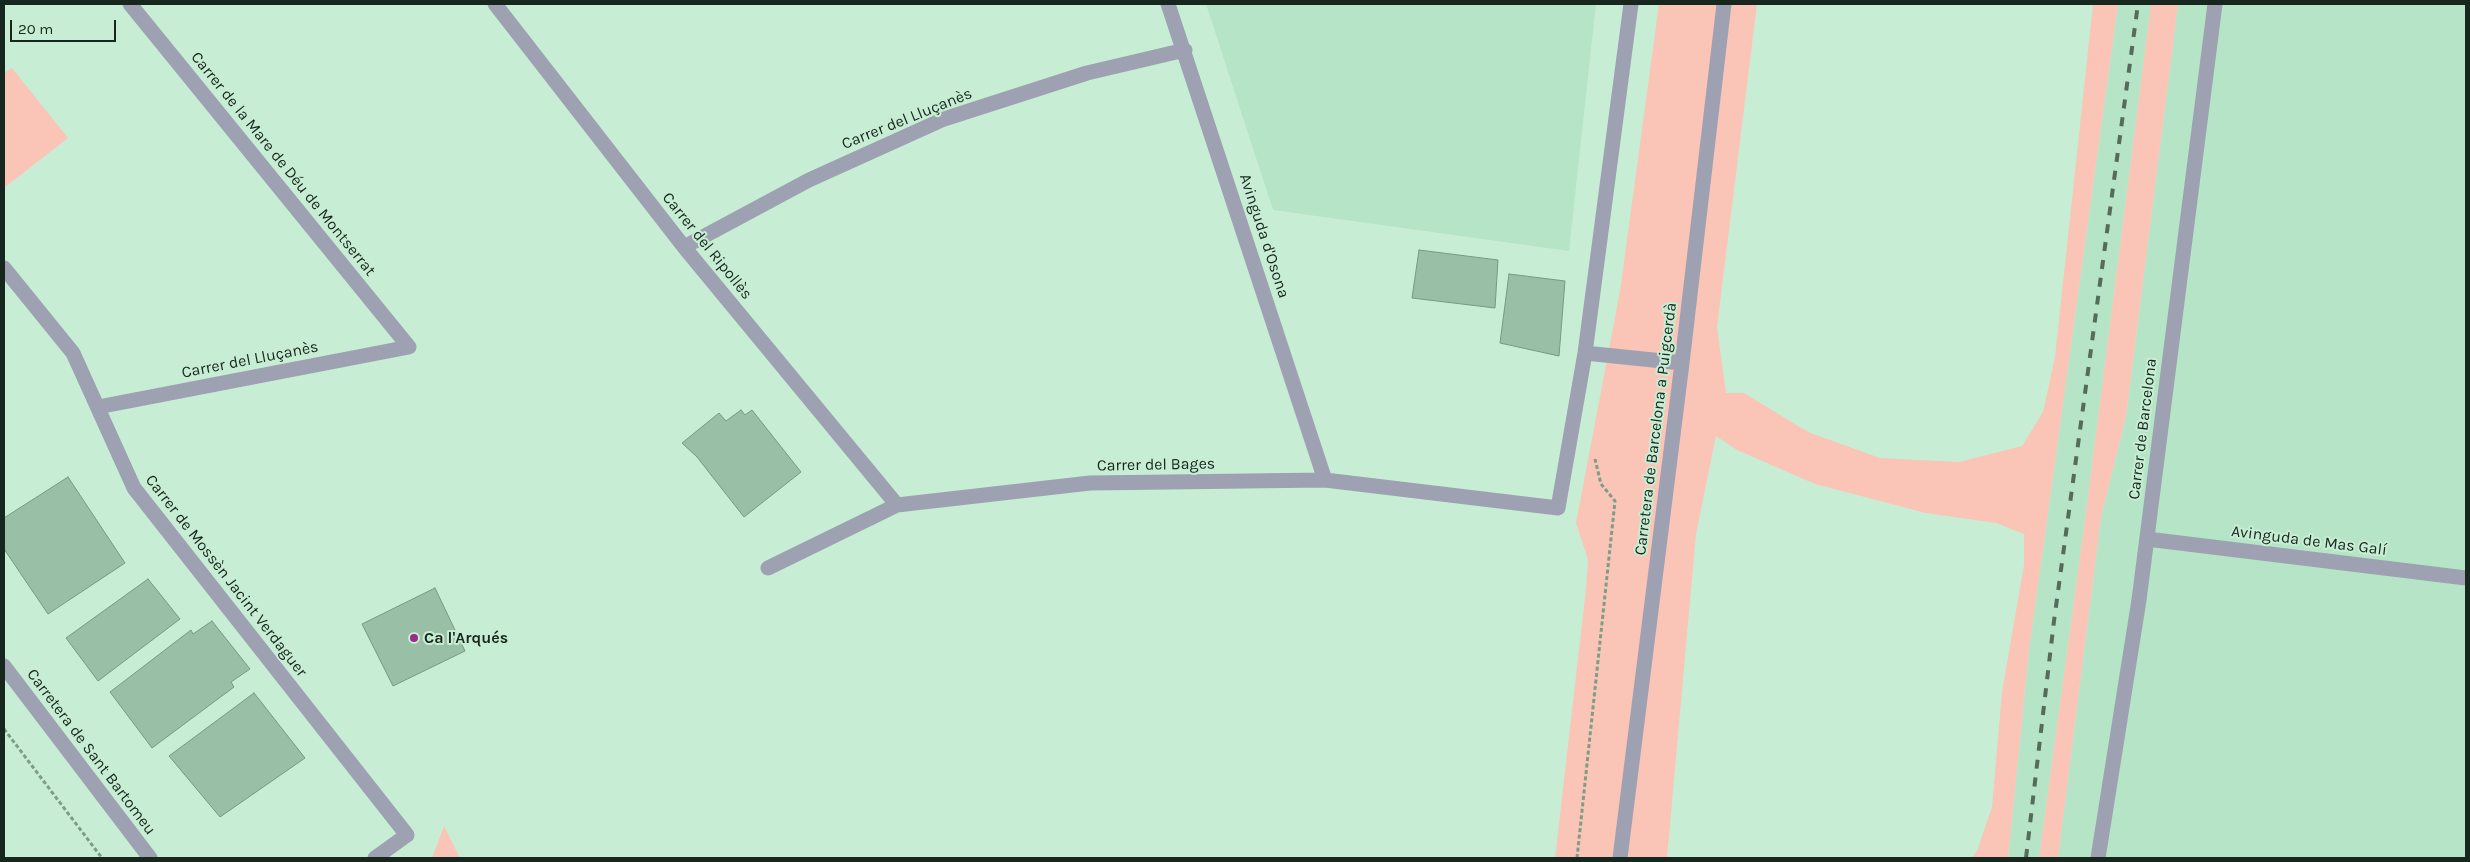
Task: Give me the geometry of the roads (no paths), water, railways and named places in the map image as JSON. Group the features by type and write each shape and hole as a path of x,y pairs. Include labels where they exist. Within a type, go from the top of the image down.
{"street":[{"name":"Carrer de la Mare de Déu de Montserrat","path":"130,4 409,347"},
{"name":"Carrer del Ripollès","path":"495,4 684,247 897,506"},
{"name":"Avinguda d'Osona","path":"1168,4 1185,50 1325,480"},
{"path":"1631,4 1585,353 1682,363"},
{"name":"Carretera de Barcelona a Puigcerdà","path":"1620,858 1682,363 1724,4"},
{"name":"Carrer de Barcelona","path":"2098,858 2147,539 2215,4"},
{"name":"Carrer del Lluçanès","path":"684,247 808,180 944,119 1086,73 1185,50"},
{"name":"Carrer de Mossèn Jacint Verdaguer","path":"4,268 73,353 134,488 407,834 376,858"},
{"name":"Carrer del Lluçanès","path":"98,407 409,347"},
{"name":"Carrer del Bages","path":"768,568 897,506 1090,483 1325,480 1558,508 1585,353"},
{"name":"Avinguda de Mas Galí","path":"2147,539 2466,578"},
{"name":"Carretera de Sant Bartomeu","path":"4,666 150,858"}],"railway":[{"path":"2026,858 2054,621 2138,4"}],"place":[{"name":"Ca l'Arqués","path":"414,638"}]}
